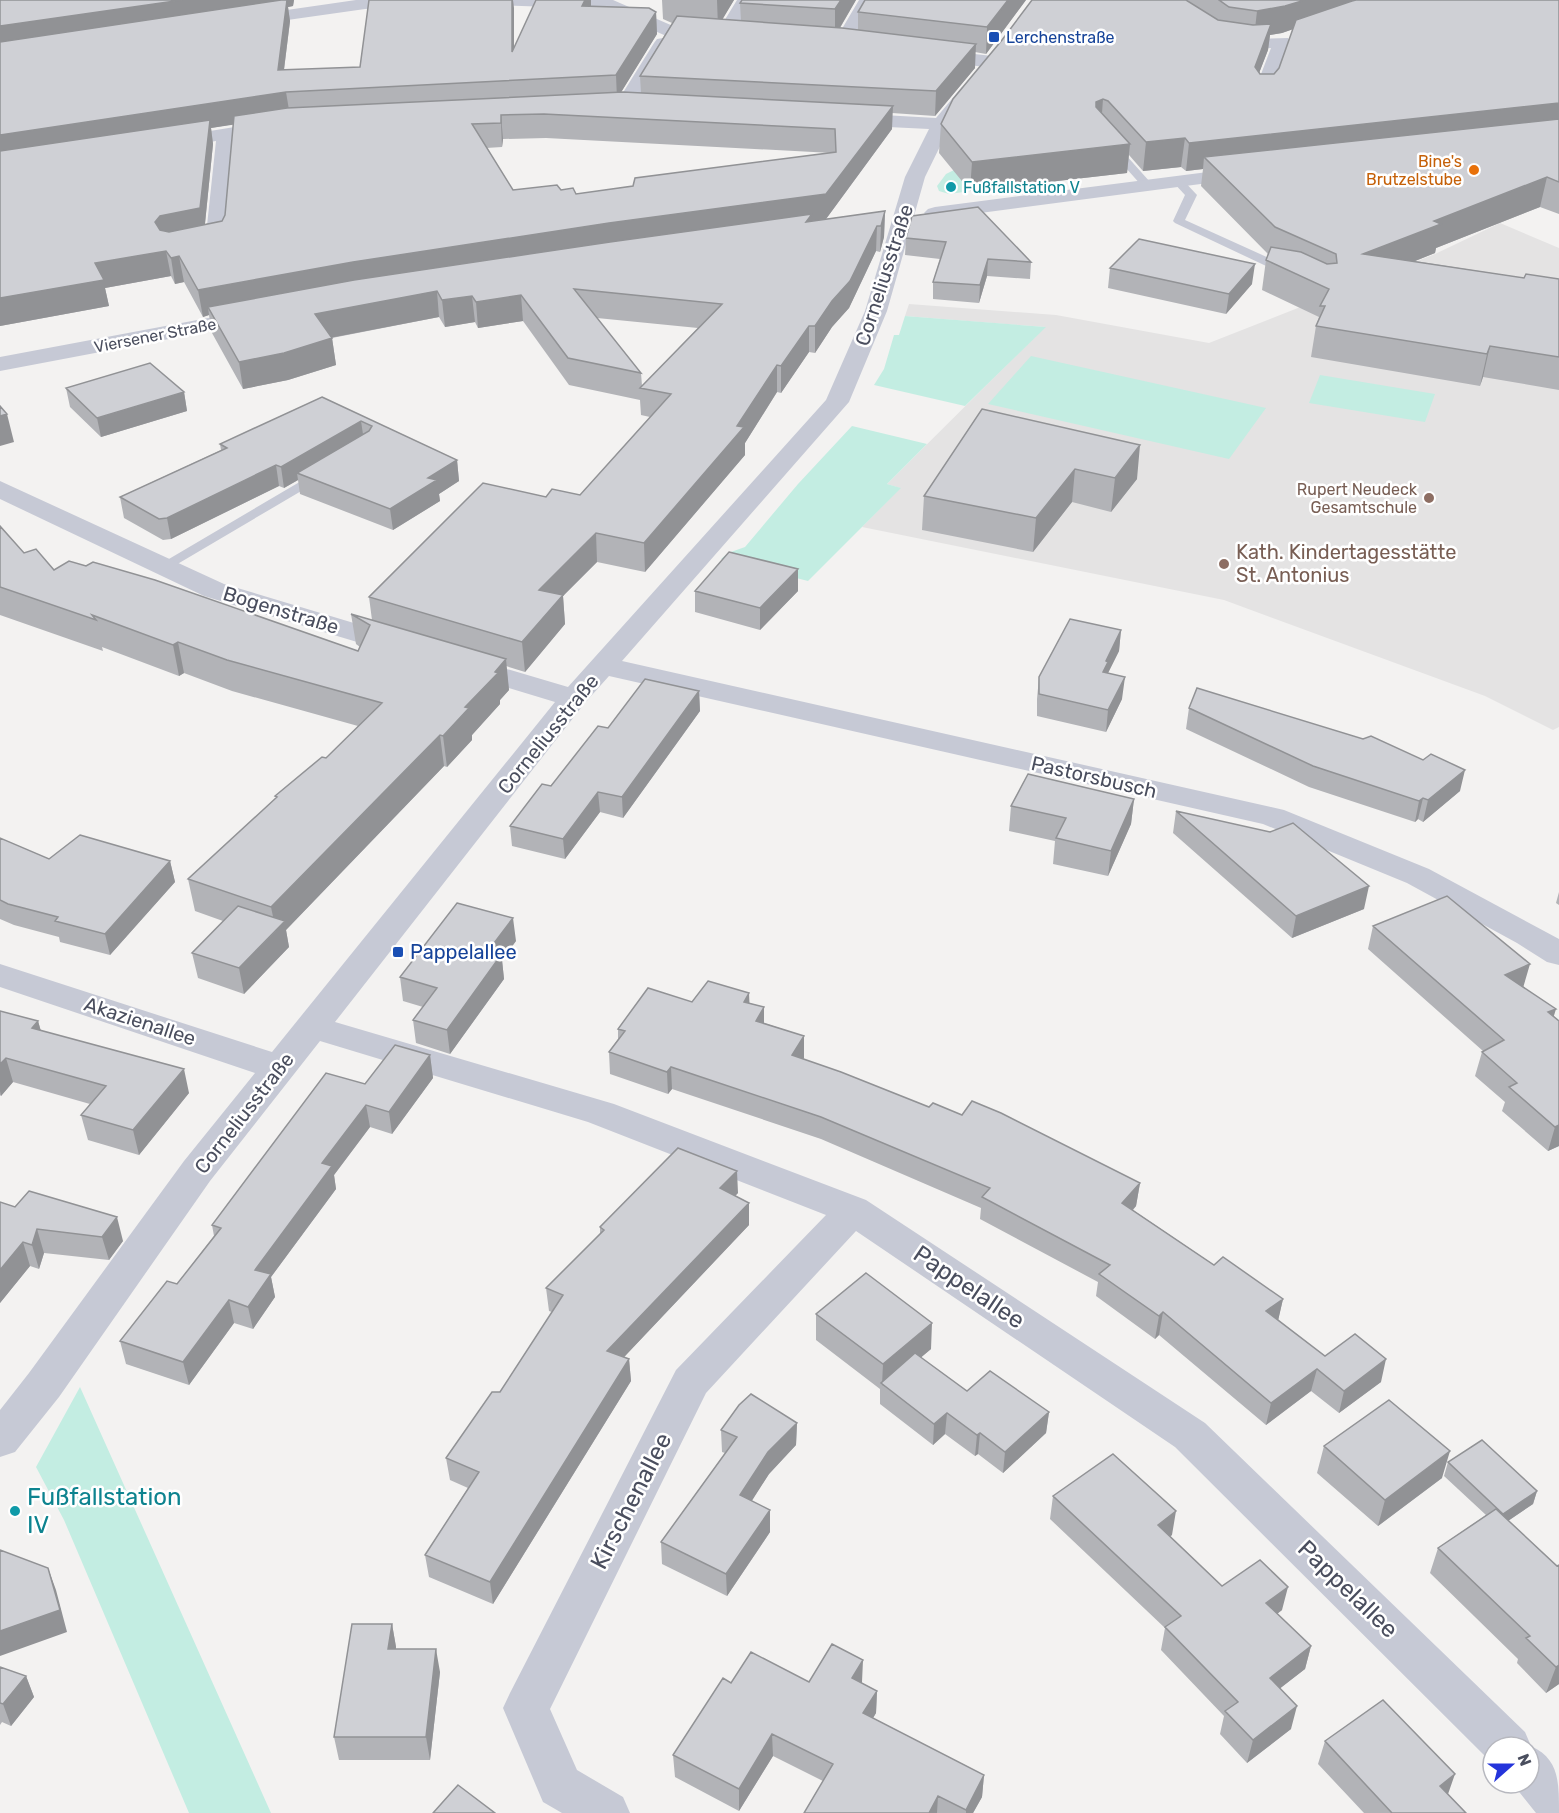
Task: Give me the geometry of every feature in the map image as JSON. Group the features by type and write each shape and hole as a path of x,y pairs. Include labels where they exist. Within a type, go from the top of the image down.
{"street":[{"path":"233,23 365,4 428,0"},
{"path":"496,0 611,2 670,31 748,37"},
{"path":"724,35 746,0"},
{"path":"842,44 868,0"},
{"path":"624,107 670,31"},
{"path":"1212,34 1221,40 1250,44 1282,42 1302,35"},
{"path":"819,42 865,47"},
{"path":"1263,95 1282,42"},
{"name":"Corneliusstraße","path":"0,1440 44,1385 197,1171 574,698 837,402 876,311 892,219 941,124 999,53 912,52"},
{"path":"601,108 648,108"},
{"path":"824,118 941,124"},
{"path":"147,146 301,123"},
{"path":"173,248 216,240 227,134"},
{"path":"892,219 1146,184 1261,171"},
{"name":"Viersener Straße","path":"0,364 276,312"},
{"name":"Bogenstraße","path":"0,489 214,590 574,698"},
{"name":"Pastorsbusch","path":"604,666 1273,818 1418,876 1529,935 1559,954"},
{"name":"Akazienallee","path":"0,975 280,1068"},
{"name":"Pappelallee","path":"312,1027 601,1113 853,1210 1190,1435 1496,1735"},
{"name":"Kirschenallee","path":"606,1813 560,1786 526,1708 691,1382 853,1210"},
{"path":"1541,1782 1559,1804"}],"lane":[{"path":"1107,141 1146,184"},
{"path":"1178,181 1191,195 1179,221 1294,275"},
{"path":"164,566 330,468"}],"shaded area":[{"name":"Rupert Neudeck Gesamtschule","path":"1500,223 1559,248 1559,727 1553,730 1485,696 1224,600 862,527 900,488 887,484 1045,327 905,316 909,304 1056,315 1209,343 1435,254"}],"green space":[{"path":"954,170 971,191 949,194 939,191 937,186 946,174"},
{"path":"905,316 1046,327 965,406 874,385 884,369 894,335 899,335"},
{"path":"1031,356 1266,408 1229,459 988,404"},
{"path":"1320,375 1435,394 1425,422 1309,403"},
{"path":"852,426 927,444 887,484 901,488 808,581 721,559 728,553 745,547 798,484"},
{"path":"80,1387 271,1813 189,1813 64,1520 36,1467"}],"building":[{"path":"0,0 182,0 0,26"},
{"path":"287,0 278,70 360,67 369,0 512,0 512,52 536,0 585,0 582,6 649,8 656,12 616,75 286,92 0,135 0,42"},
{"path":"742,0 841,0 835,9 740,3"},
{"path":"865,0 1008,0 987,27 858,12"},
{"path":"1032,0 1186,0 1218,20 1253,25 1271,24 1255,67 1260,74 1274,74 1279,68 1296,20 1352,1 1559,0 1559,103 1189,143 1185,138 1146,142 1108,101 1103,99 1096,102 1096,107 1130,144 972,162 941,124 953,99"},
{"path":"1219,0 1305,0 1257,11 1229,7"},
{"path":"677,16 842,28 976,44 936,91 640,76"},
{"path":"623,92 893,106 826,194 609,223 353,262 198,290 179,256 171,258 166,251 95,263 104,280 0,298 0,151 210,120 200,208 160,216 155,222 160,230 169,232 222,221 225,215 234,116 287,108","holes":["544,114 835,129 836,152 635,178 633,186 576,194 573,188 561,190 557,185 513,190 472,124 501,123 501,115"]},
{"path":"1559,119 1559,182 1547,177 1434,221 1441,224 1363,254 1524,278 1526,274 1559,279 1559,357 1490,346 1487,354 1316,326 1325,306 1320,306 1329,289 1266,260 1271,247 1301,252 1327,264 1337,263 1336,254 1275,227 1204,157"},
{"path":"978,207 1031,262 988,259 980,285 933,282 946,242 906,238 912,216"},
{"path":"885,211 881,226 877,226 850,281 832,301 815,326 809,326 781,366 777,365 737,426 744,427 644,543 596,533 539,590 563,595 522,642 369,597 483,483 546,497 552,489 580,495 671,394 640,388 722,304 574,289 641,373 568,358 521,295 476,302 472,296 442,300 437,291 315,314 332,338 284,353 239,362 208,307 354,280 610,242 812,214 806,222"},
{"path":"1139,239 1255,264 1229,294 1110,268"},
{"path":"150,363 184,392 97,418 66,388"},
{"path":"322,397 457,460 428,478 437,480 390,509 297,473 369,431 372,426 361,421 281,467 276,465 167,518 159,519 120,497 227,448 220,444"},
{"path":"0,406 7,414 0,416"},
{"path":"982,409 1140,445 1115,478 1075,469 1036,518 924,496"},
{"path":"0,526 24,553 36,549 54,570 69,561 86,566 93,562 155,580 358,651 370,625 351,614 506,659 495,672 498,673 465,707 469,708 443,736 440,735 271,907 188,879 277,797 275,796 322,757 326,758 382,703 227,660 178,642 173,645 92,615 96,620 0,587"},
{"path":"729,552 798,569 760,608 695,591"},
{"path":"1070,619 1121,630 1103,672 1125,677 1108,710 1039,694 1039,677"},
{"path":"645,679 699,691 622,797 598,792 563,839 510,826 542,784 551,786 598,726 608,728"},
{"path":"1197,688 1363,739 1371,736 1423,760 1431,754 1465,770 1428,800 1423,798 1419,801 1313,766 1189,708"},
{"path":"1028,774 1134,799 1111,851 1056,838 1066,818 1011,806"},
{"path":"1176,811 1270,832 1293,823 1369,886 1296,916"},
{"path":"80,835 170,861 105,934 55,921 58,917 0,900 0,838 49,859"},
{"path":"1447,896 1530,964 1505,975 1556,1009 1548,1012 1559,1021 1559,1125 1555,1127 1509,1087 1517,1083 1482,1052 1504,1040 1373,926"},
{"path":"457,903 513,918 491,947 501,955 447,1030 413,1020 437,988 400,977"},
{"path":"238,906 285,921 239,968 192,953"},
{"path":"708,981 749,993 744,1002 764,1007 756,1021 804,1036 792,1055 929,1107 933,1103 962,1115 972,1101 1001,1113 1140,1183 1122,1203 1214,1265 1223,1257 1283,1299 1266,1311 1325,1356 1355,1334 1386,1359 1344,1391 1317,1369 1271,1403 1163,1312 1159,1316 1099,1274 1110,1265 982,1197 990,1188 821,1117 671,1067 667,1072 609,1052 625,1031 618,1029 648,988 692,1002"},
{"path":"0,1011 38,1021 32,1028 184,1069 133,1130 81,1115 106,1086 6,1058 0,1064"},
{"path":"395,1045 430,1055 389,1112 366,1105 322,1163 332,1166 255,1270 271,1274 248,1307 229,1300 183,1362 120,1341 167,1281 177,1284 221,1228 212,1225 326,1073 365,1084"},
{"path":"678,1148 737,1171 720,1188 749,1203 607,1351 629,1359 490,1582 425,1555 479,1472 446,1458 492,1392 500,1392 563,1295 546,1288 604,1230 600,1227"},
{"path":"29,1191 117,1217 102,1237 37,1229 32,1245 23,1242 0,1270 0,1202 15,1207"},
{"path":"866,1273 932,1323 883,1364 816,1314"},
{"path":"915,1353 967,1391 990,1371 1049,1412 1005,1452 980,1433 977,1435 947,1413 934,1424 881,1383"},
{"path":"751,1394 797,1423 768,1452 740,1495 770,1510 726,1574 661,1542 737,1437 721,1430 739,1405"},
{"path":"1389,1400 1450,1451 1385,1500 1324,1446"},
{"path":"1482,1440 1537,1491 1503,1514 1448,1462"},
{"path":"1113,1454 1176,1511 1158,1525 1222,1586 1260,1560 1288,1587 1266,1603 1311,1646 1270,1678 1297,1706 1253,1740 1225,1711 1238,1702 1165,1627 1181,1616 1053,1496"},
{"path":"1496,1509 1557,1566 1559,1565 1559,1665 1556,1667 1526,1638 1530,1636 1438,1548"},
{"path":"0,1550 48,1568 60,1610 0,1631"},
{"path":"352,1624 392,1624 388,1649 436,1649 426,1737 334,1737"},
{"path":"832,1644 863,1660 852,1678 877,1691 863,1713 984,1775 966,1810 938,1796 929,1813 804,1813 833,1764 772,1734 739,1789 673,1755 723,1678 731,1683 751,1652 809,1682"},
{"path":"0,1667 26,1676 3,1704 0,1703"},
{"path":"1383,1700 1455,1774 1440,1786 1466,1813 1392,1813 1325,1741"},
{"path":"458,1785 495,1813 433,1813"}],"place":[{"name":"Lerchenstraße","path":"994,37"},
{"name":"Bine's Brutzelstube","path":"1474,170"},
{"name":"Fußfallstation V","path":"951,187"},
{"name":"Rupert Neudeck Gesamtschule","path":"1429,498"},
{"name":"Kath. Kindertagesstätte St. Antonius","path":"1224,564"},
{"name":"Pappelallee","path":"398,952"},
{"name":"Fußfallstation IV","path":"15,1511"}]}
